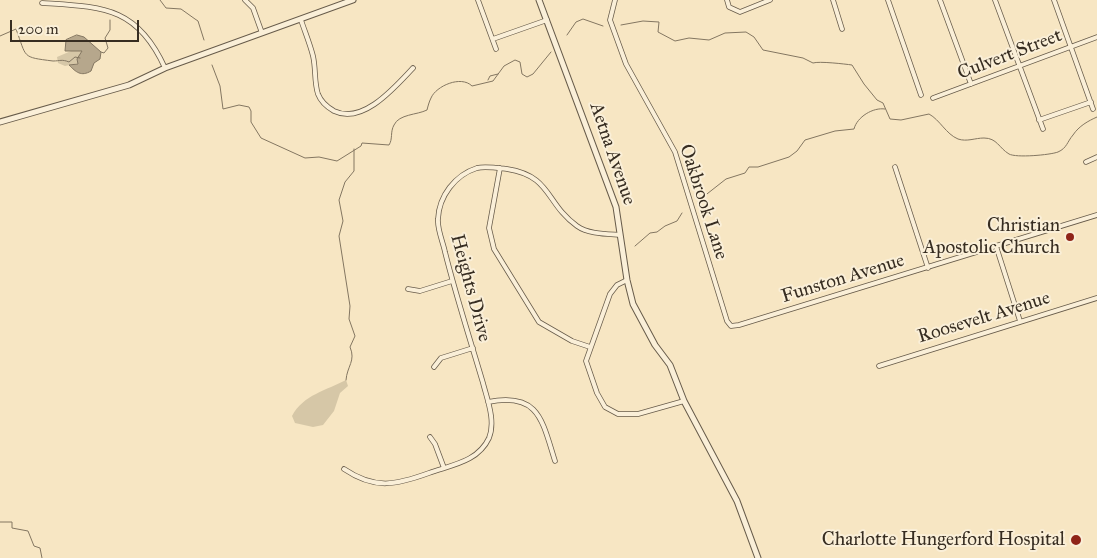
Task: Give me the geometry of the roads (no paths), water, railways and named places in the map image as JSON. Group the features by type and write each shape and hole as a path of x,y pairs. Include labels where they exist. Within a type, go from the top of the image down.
{"street":[{"path":"245,0 253,8 262,33"},
{"path":"0,122 129,85 165,68 353,0"},
{"path":"478,0 496,49"},
{"name":"Aetna Avenue","path":"539,0 616,207 627,280 638,316 670,365 684,401 737,500 758,558"},
{"name":"Oakbrook Lane","path":"615,0 610,20 626,64 675,152 727,321 731,326 739,325"},
{"path":"727,0 729,7 740,12 770,0"},
{"path":"833,0 842,29"},
{"path":"888,0 921,95"},
{"path":"940,0 971,84"},
{"path":"995,0 1043,129"},
{"path":"1054,0 1094,109"},
{"path":"42,2 97,7 131,21 150,40 165,68"},
{"path":"301,20 313,58 319,96 335,112 353,114 367,109 413,68"},
{"path":"493,39 547,20"},
{"name":"Culvert Street","path":"933,98 1097,36"},
{"path":"1040,120 1091,102"},
{"path":"1086,162 1097,157"},
{"path":"895,167 928,268"},
{"name":"Heights Drive","path":"344,469 369,482 387,484 404,482 469,460 489,438 492,423 488,402 452,281 438,220 443,197 456,178 477,168 500,168 524,172 541,183 556,207 578,227 598,234 620,235"},
{"path":"500,168 489,228 494,249 539,322 572,342 590,347"},
{"name":"Funston Avenue","path":"739,325 1097,215"},
{"path":"996,246 1020,321"},
{"path":"627,280 617,286 610,294 586,361 597,394 605,407 618,414 638,414 684,401"},
{"path":"408,288 420,291 452,281"},
{"name":"Roosevelt Avenue","path":"879,366 1097,298"},
{"path":"434,367 441,358 473,348"},
{"path":"488,402 503,398 524,401 537,411 542,419 554,460"},
{"path":"430,437 436,444 444,468"}],"waterway":[{"path":"160,0 166,8 181,9 198,21 204,40"},
{"path":"567,35 576,22 583,19 603,26"},
{"path":"101,52 104,53 108,48 105,38 110,30 110,20"},
{"path":"621,25 643,21 659,22 658,32 675,41 689,38 709,40 725,33 746,32 754,37 763,50 803,58 813,63 826,62 852,65 877,100 883,103 890,119 901,120 929,114 958,139 988,138 995,141 1009,154 1018,156 1058,152 1065,147 1078,129 1097,117"},
{"path":"0,36 16,29 24,51 30,57 69,62 75,57 80,58"},
{"path":"212,65 220,86 223,109 239,105 249,107 251,122 261,138 305,158 319,157 337,161 361,146 362,143 389,145 396,121 427,110 434,94 443,86 456,82 467,83 472,86 493,81 504,66 515,60 520,62 522,74 527,77 533,74 551,52"},
{"path":"488,80 490,76 498,74"},
{"path":"698,201 726,179 745,173 749,167 758,167 789,157 797,151 805,140 835,131 854,129 858,121 866,114 871,111 885,109"},
{"path":"346,380 352,360 350,347 355,336 349,319 350,306 339,236 343,221 339,200 345,182 354,171 354,149"},
{"path":"635,246 650,233 657,232 677,221 682,213"},
{"path":"0,522 12,522 12,528 28,531 34,546 40,548 42,558"}],"place":[{"name":"Christian Apostolic Church","path":"1070,237"},
{"name":"Charlotte Hungerford Hospital","path":"1076,540"}]}
